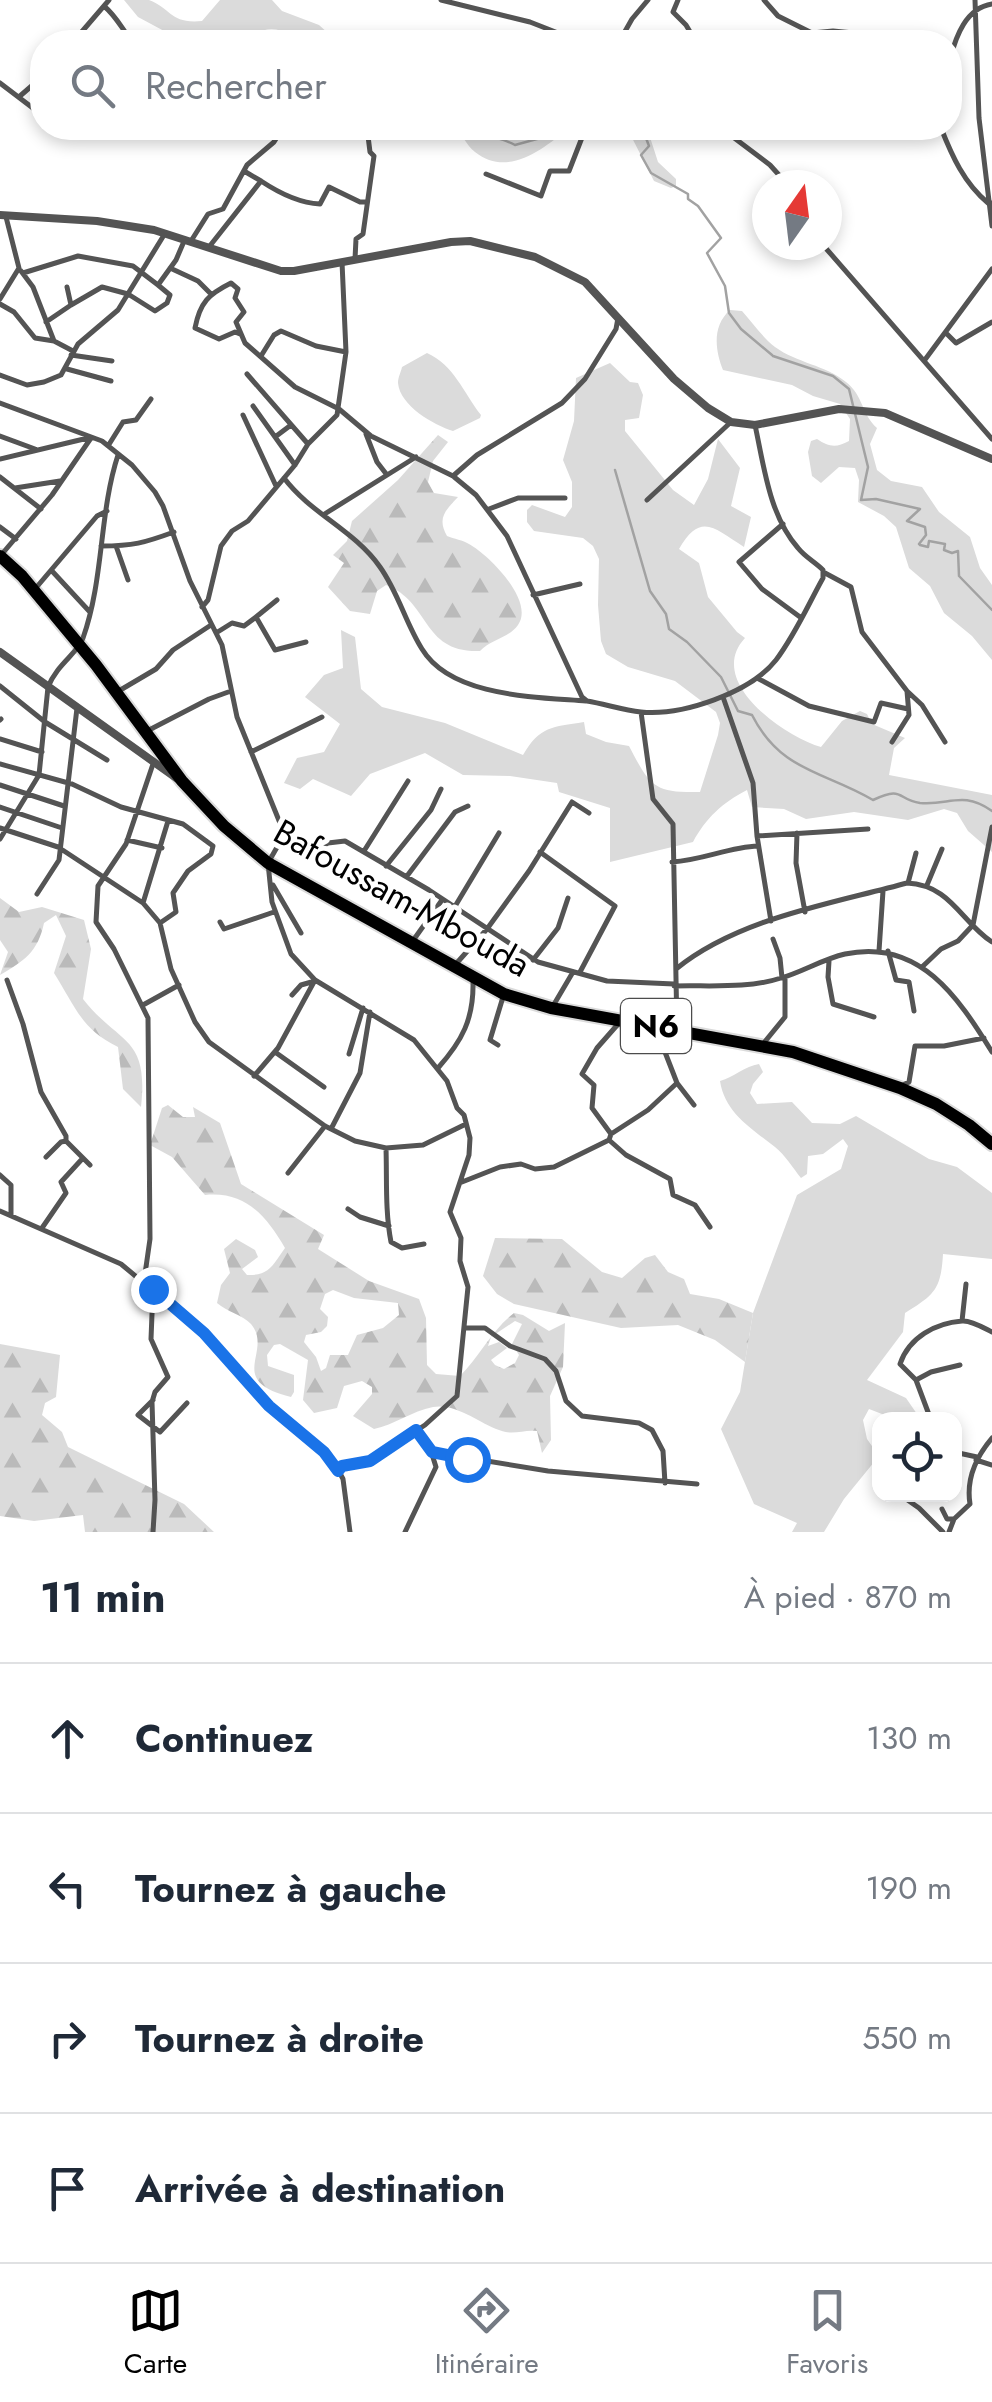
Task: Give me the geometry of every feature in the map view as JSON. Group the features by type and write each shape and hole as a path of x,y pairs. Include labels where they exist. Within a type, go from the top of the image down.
{"highway":[{"name":"Bafoussam-Mbouda","path":"1,555 36,588 182,781 224,826 268,862 504,994 551,1008 793,1052 936,1104 992,1144"}],"street":[{"path":"441,0 548,30"},
{"path":"626,30 648,0"},
{"path":"678,0 673,12 689,30"},
{"path":"764,0 778,16 806,30"},
{"path":"83,30 107,3 124,30"},
{"path":"977,4 992,4"},
{"path":"960,30 977,4"},
{"path":"977,4 979,118 992,226"},
{"path":"0,82 30,105"},
{"path":"20,96 30,87"},
{"path":"158,286 208,214 223,209 244,171 275,140"},
{"path":"355,260 374,156 368,140"},
{"path":"486,174 541,196 550,170 569,171 581,140"},
{"path":"737,140 775,170"},
{"path":"947,140 972,189 990,203"},
{"path":"244,171 298,201 320,204 327,187 367,202"},
{"path":"210,247 261,182"},
{"path":"54,340 33,287 21,271 3,216 97,221 165,233 281,271 470,241 562,269 585,282 674,379 731,422 755,425 839,408 885,413 992,459"},
{"path":"0,375 27,384 44,382 67,369 72,353 112,317 165,233"},
{"path":"46,322 102,287 128,294 155,310 167,303 170,295 133,266 78,256 21,271 0,301 36,338 54,340 72,353 112,362"},
{"path":"837,260 992,438"},
{"path":"202,607 208,600 221,546 248,521 308,444 334,421 339,409 346,352 342,262"},
{"path":"170,268 198,281 211,294"},
{"path":"924,361 992,269"},
{"path":"240,334 232,333 219,340 195,328 201,308 211,294 231,283 238,288 235,298 244,312 236,322 240,334 262,359 313,398 339,409 365,432 453,476 489,509 507,536 587,701"},
{"path":"67,286 71,305"},
{"path":"453,476 477,455 562,403 585,378 616,329 618,318"},
{"path":"946,333 956,342 992,322"},
{"path":"262,359 261,353 280,331 316,346 346,352"},
{"path":"67,369 111,381"},
{"path":"248,374 308,444"},
{"path":"108,446 122,422 136,420 151,399"},
{"path":"0,403 108,446 132,465 155,492 216,633 229,672 237,717 282,832 305,855 339,840 407,876 533,960 607,982 674,985 784,977 845,954 900,954 964,1008 992,1052"},
{"path":"254,406 295,465"},
{"path":"243,415 276,486"},
{"path":"647,500 731,422"},
{"path":"275,437 291,425"},
{"path":"755,425 771,496 783,524 797,547 824,573 851,587 862,632 922,705 945,742"},
{"path":"365,432 387,475"},
{"path":"0,436 37,450"},
{"path":"0,459 91,438"},
{"path":"1,555 41,510 91,438"},
{"path":"0,839 39,775 48,687 57,666 82,648 118,455"},
{"path":"322,513 416,456"},
{"path":"0,477 41,510"},
{"path":"284,478 362,546 381,568 421,648 434,664 465,682 491,690 587,701 641,712 664,711 723,697 757,678 776,660 824,573"},
{"path":"15,488 60,481"},
{"path":"489,509 518,498 566,498"},
{"path":"36,588 97,516 107,511"},
{"path":"783,524 739,562 762,588 801,618"},
{"path":"0,527 16,539"},
{"path":"101,546 138,546 174,532"},
{"path":"116,546 128,580"},
{"path":"52,571 89,612"},
{"path":"534,596 580,584"},
{"path":"216,633 232,623 244,626 277,600"},
{"path":"256,617 275,650 306,642"},
{"path":"117,692 156,668 173,650 212,624"},
{"path":"0,652 182,781"},
{"path":"757,678 809,706 874,722 881,703 908,710"},
{"path":"0,686 45,722 108,760"},
{"path":"892,742 910,716 907,691"},
{"path":"146,731 208,699 231,692"},
{"path":"723,697 754,783 758,846 771,921"},
{"path":"37,894 58,863 77,708"},
{"path":"641,712 653,798 673,824 677,1030"},
{"path":"251,752 322,717"},
{"path":"0,739 42,752"},
{"path":"0,764 69,783 137,812 192,828 214,849 188,872 173,894 178,910 160,922"},
{"path":"144,1281 150,1239 149,1023 144,1005 114,949 97,927 98,890 127,840 153,764"},
{"path":"364,852 408,781"},
{"path":"0,785 65,807"},
{"path":"386,866 431,810 441,790"},
{"path":"453,967 487,929 572,802 589,812"},
{"path":"407,876 456,812 468,806"},
{"path":"0,808 62,828"},
{"path":"143,903 168,821"},
{"path":"921,968 941,949 966,934 972,925 992,827"},
{"path":"4,829 58,848 143,903 160,922 171,969 194,1022 209,1042 328,1128 386,1148 422,1145 466,1124"},
{"path":"757,836 868,829"},
{"path":"282,832 279,846 268,862 271,896 291,954 315,980 414,1040 450,1087 466,1124 470,1150 450,1212 461,1238 460,1262 468,1285 458,1396 370,1461 342,1466 338,1471"},
{"path":"454,908 498,833"},
{"path":"797,833 796,863 805,912"},
{"path":"127,840 162,848"},
{"path":"672,862 714,857 737,846 758,846"},
{"path":"926,885 942,849"},
{"path":"540,852 615,906 551,1008"},
{"path":"908,882 916,853"},
{"path":"272,882 301,933"},
{"path":"676,969 695,956 771,921 908,882 926,885 969,916 972,925 992,942"},
{"path":"879,951 882,891"},
{"path":"533,960 558,928 568,898"},
{"path":"412,944 442,900"},
{"path":"220,922 224,928 276,912"},
{"path":"761,1047 785,1017 784,977 773,940"},
{"path":"888,951 896,981 909,982 914,1011"},
{"path":"829,960 833,1004 874,1017"},
{"path":"438,1068 459,1043 471,1020 473,978"},
{"path":"7,980 41,1092 66,1141 90,1166"},
{"path":"292,995 301,985 315,980"},
{"path":"254,1076 275,1052 315,980"},
{"path":"144,1005 179,985"},
{"path":"498,1046 490,1040 504,994"},
{"path":"348,1054 362,1008"},
{"path":"288,1173 328,1128 360,1073 370,1012"},
{"path":"622,1020 597,1048 582,1074 594,1085 592,1108 626,1155 670,1179 673,1195 695,1205 710,1227"},
{"path":"655,1026 677,1083 694,1105"},
{"path":"900,1088 909,1082 914,1046 944,1046 984,1038"},
{"path":"275,1052 324,1088"},
{"path":"460,1184 500,1167 554,1167 610,1137 677,1083"},
{"path":"46,1157 66,1141"},
{"path":"386,1148 389,1238 396,1246 424,1244"},
{"path":"42,1228 66,1194 60,1182 83,1158"},
{"path":"0,1175 10,1185 11,1215"},
{"path":"348,1209 389,1226"},
{"path":"0,1211 106,1256 144,1281 204,1333 269,1406 324,1452 338,1471 343,1479 350,1532"},
{"path":"962,1320 966,1284"},
{"path":"153,1289 151,1338 168,1377 138,1415 162,1431 187,1403"},
{"path":"928,1412 916,1380 900,1364 907,1348 925,1333 962,1320 992,1332"},
{"path":"464,1328 485,1328 510,1346 545,1359 556,1371 566,1401 582,1416 639,1423 652,1430 663,1451 665,1483"},
{"path":"916,1380 960,1364"},
{"path":"152,1400 152,1532"},
{"path":"405,1532 434,1476 436,1462 416,1430"},
{"path":"911,1502 946,1532 970,1504 968,1494 976,1459 992,1438"},
{"path":"432,1452 506,1465 697,1484"},
{"path":"962,1455 992,1465"},
{"path":"942,1509 947,1519 954,1520"}],"green space":[{"path":"124,0 149,0 177,18 202,21 220,0 272,0 282,11 325,30 162,30 138,17"},
{"path":"465,140 553,140 525,158 500,162 487,159"},
{"path":"633,140 651,140 658,162 676,179 676,186 671,188 654,181"},
{"path":"730,310 742,311 775,347 838,376 852,387 877,428 870,444 877,470 891,481 922,487 939,512 970,537 980,568 992,585 992,660 972,636 944,613 930,586 909,568 896,527 858,502 855,468 839,467 821,483 812,476 808,452 811,441 817,439 833,446 849,441 850,419 840,404 792,385 723,370 717,338 720,323"},
{"path":"427,353 451,372 480,418 453,431 411,407 398,383 402,367"},
{"path":"610,363 630,382 638,383 643,395 639,418 625,420 625,431 673,490 694,505 708,479 718,439 740,468 731,506 751,517 744,547 716,530 702,527 694,530 679,549 699,563 708,597 745,638 735,655 735,672 754,704 788,731 821,747 842,721 860,711 867,714 872,724 905,738 894,748 889,775 992,795 992,852 968,831 957,813 944,809 908,820 854,812 806,819 784,809 752,807 747,790 716,812 693,842 610,862 610,808 559,792 557,783 463,775 425,753 370,774 351,796 313,779 300,789 284,783 297,758 324,752 340,724 305,697 324,675 343,668 341,630 355,637 361,689 382,707 445,723 523,755 541,733 584,722 586,734 629,746 655,784 672,791 700,792 718,735 720,723 716,712 675,681 628,667 606,654 598,605 599,559 593,546 583,538 534,531 527,522 527,510 532,505 565,517 572,507 572,482 563,460 574,421 576,378"},
{"path":"438,435 448,442 433,461 428,482 434,493 458,497 444,515 447,536 467,543 487,558 507,580 520,604 522,615 518,625 480,651 447,644 401,593 386,585 377,591 370,614 350,611 328,587 344,563 333,555 347,541 352,521 398,480"},
{"path":"0,898 19,912 42,907 84,920 91,949 83,999 136,1053 142,1084 141,1107 123,1089 118,1047 87,1024 54,973 66,936 56,915 44,923 29,955 0,975 8,952 0,940"},
{"path":"759,1064 763,1072 750,1093 757,1104 792,1102 812,1123 840,1124 856,1116 929,1159 957,1167 992,1193 992,1259 943,1254 938,1284 905,1313 903,1332 867,1380 906,1398 916,1412 869,1409 863,1420 872,1446 872,1465 824,1532 792,1532 797,1523 754,1504 721,1429 740,1392 753,1313 797,1195 841,1169 848,1146 843,1139 823,1154 808,1156 807,1174 801,1178 779,1150 740,1119 727,1102 720,1081"},
{"path":"168,1105 183,1117 195,1117 193,1107 220,1123 241,1184 324,1235 318,1249 369,1281 419,1299 426,1318 427,1365 436,1374 460,1376 491,1338 488,1346 499,1342 507,1348 491,1360 495,1365 504,1369 515,1363 519,1355 512,1344 522,1324 515,1321 492,1337 514,1313 549,1331 565,1323 563,1367 550,1396 551,1440 542,1453 537,1431 504,1432 442,1407 425,1409 374,1429 353,1416 372,1394 372,1387 362,1381 344,1386 337,1408 314,1413 303,1400 308,1360 280,1344 274,1345 267,1355 268,1366 294,1375 294,1392 291,1397 260,1382 254,1365 257,1334 244,1318 217,1303 221,1285 230,1273 224,1249 236,1239 255,1250 258,1257 242,1269 247,1275 254,1275 266,1271 285,1248 253,1208 232,1197 205,1195 172,1157 150,1145 162,1108","holes":["333,1290 354,1298 398,1303 399,1315 383,1328 357,1335 348,1355 330,1355 321,1371 304,1342 306,1335 321,1332 327,1326 328,1317 320,1309 325,1294"]},
{"path":"495,1238 562,1239 602,1272 622,1278 645,1258 655,1255 668,1272 684,1279 690,1294 719,1299 753,1313 745,1362 715,1340 678,1325 621,1328 514,1304 497,1294 483,1276"},
{"path":"0,1344 60,1355 56,1397 45,1403 42,1415 62,1432 68,1447 184,1504 214,1532 85,1532 83,1515 34,1521 0,1516"}],"waterway":[{"path":"504,140 515,145 533,140"},
{"path":"647,140 649,146 641,155 651,173 688,194 721,238 707,253 725,286 729,313 741,329 772,355"},
{"path":"773,356 833,376 849,389 868,467 861,500 876,499 920,509 907,521 925,527 926,535 919,544"},
{"path":"615,470 650,591 666,614 669,629 721,677 738,711 752,715 776,748 805,768 873,800 895,794 920,803 972,801 992,811"},
{"path":"920,545 928,547 929,541 945,544 944,550 952,553 958,551 959,576 992,610"}],"route":[{"path":"153,1289 204,1333 269,1406 324,1452 338,1471 342,1466 370,1461 416,1430 432,1452 467,1459"}]}
